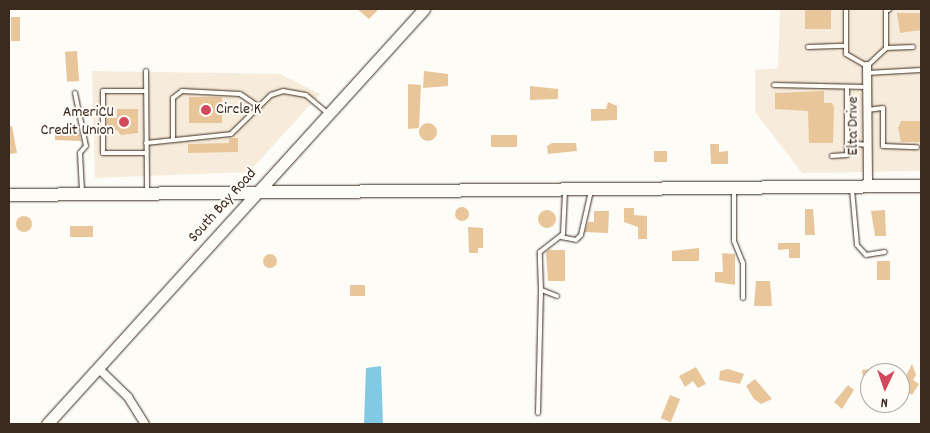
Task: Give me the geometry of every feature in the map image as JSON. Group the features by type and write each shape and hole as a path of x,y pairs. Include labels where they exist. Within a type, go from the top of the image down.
{"main road":[{"path":"9,195 921,186"}],"street":[{"name":"South Bay Road","path":"47,424 424,9"},
{"name":"Elta Drive","path":"867,70 868,186"},
{"path":"98,368 128,397 144,424"}],"lane":[{"path":"867,70 886,48 886,11 890,9"},
{"path":"846,10 846,54 867,70 921,70"},
{"path":"808,47 845,46"},
{"path":"886,48 913,47"},
{"path":"146,71 147,194"},
{"path":"774,85 867,87"},
{"path":"832,156 847,156 847,87"},
{"path":"146,91 103,91 103,153 146,153"},
{"path":"173,140 173,98 182,91 240,94 259,107"},
{"path":"146,143 231,134 271,95 296,91 329,114"},
{"path":"74,93 86,146 80,153 82,194"},
{"path":"867,110 883,108 883,146 917,147"},
{"path":"847,136 858,144 868,144"},
{"path":"852,187 857,245 866,255 884,252"},
{"path":"734,188 734,241 743,263 742,298"},
{"path":"538,412 540,252 561,237 576,240 580,235 591,189"},
{"path":"561,237 565,190"},
{"path":"541,290 557,296"}],"shaded area":[{"path":"780,9 921,9 921,171 802,173 755,112 755,70 778,68"},
{"path":"92,71 280,74 320,94 249,172 95,178"}],"water":[{"path":"381,366 383,424 364,424 366,368"}],"building":[{"path":"357,9 379,9 369,19"},
{"path":"805,9 831,9 831,29 805,29"},
{"path":"897,13 921,13 921,30 900,33"},
{"path":"11,17 20,17 20,41 11,41"},
{"path":"77,51 79,81 67,82 65,52"},
{"path":"424,71 448,74 448,86 423,88"},
{"path":"408,84 421,85 419,128 408,129"},
{"path":"530,86 558,89 558,99 530,100"},
{"path":"824,91 824,103 832,103 834,107 833,143 809,143 808,111 775,109 775,93"},
{"path":"189,97 222,97 222,123 189,123"},
{"path":"608,102 617,106 617,120 591,121 591,109 606,109"},
{"path":"117,109 138,109 138,133 121,135 117,130 107,130 107,118 117,118"},
{"path":"901,121 921,121 921,142 901,142 898,128"},
{"path":"428,123 434,126 437,132 434,138 428,141 422,138 419,132 422,126"},
{"path":"12,126 17,153 9,154 9,127"},
{"path":"65,126 78,126 81,141 55,140 55,129 64,130"},
{"path":"491,135 517,135 517,147 491,147"},
{"path":"229,138 238,138 238,152 188,153 188,144 229,143"},
{"path":"552,143 576,143 577,151 548,154 547,146"},
{"path":"710,144 719,144 719,152 728,151 728,164 711,164"},
{"path":"654,151 667,151 667,162 654,162"},
{"path":"462,207 467,209 469,214 467,219 462,221 457,219 455,214 457,209"},
{"path":"624,208 634,208 634,215 647,216 647,239 638,239 638,227 624,222"},
{"path":"805,209 813,209 815,235 805,235"},
{"path":"547,210 553,213 556,219 553,225 547,228 541,225 538,219 541,213"},
{"path":"885,210 886,236 875,236 871,211"},
{"path":"594,211 609,211 608,233 585,232 588,222 594,222"},
{"path":"24,216 30,218 32,224 30,230 24,232 18,230 16,224 18,218"},
{"path":"70,226 93,226 93,237 70,237"},
{"path":"468,227 483,228 483,248 478,248 478,253 469,253"},
{"path":"778,243 800,243 800,258 789,258 789,249 778,250"},
{"path":"699,248 699,261 672,261 672,251"},
{"path":"549,250 565,250 565,281 548,281 546,252"},
{"path":"722,253 735,254 735,285 715,282 715,272 723,272"},
{"path":"267,254 273,254 277,261 273,268 267,268 263,264 263,258"},
{"path":"877,261 890,261 890,280 877,280"},
{"path":"756,281 770,281 772,306 754,306"},
{"path":"350,285 365,285 365,296 350,296"},
{"path":"912,364 916,375 913,380 919,384 912,395 910,394 910,368"},
{"path":"696,367 706,384 698,388 693,381 685,387 679,376"},
{"path":"728,369 744,374 740,384 719,380 720,371"},
{"path":"755,379 772,399 761,404 754,399 746,386"},
{"path":"848,385 854,390 842,409 834,402"},
{"path":"670,395 680,399 671,422 661,418"}],"place":[{"name":"Circle K","path":"206,110"},
{"name":"AmeriCU Credit Union","path":"124,122"}]}
